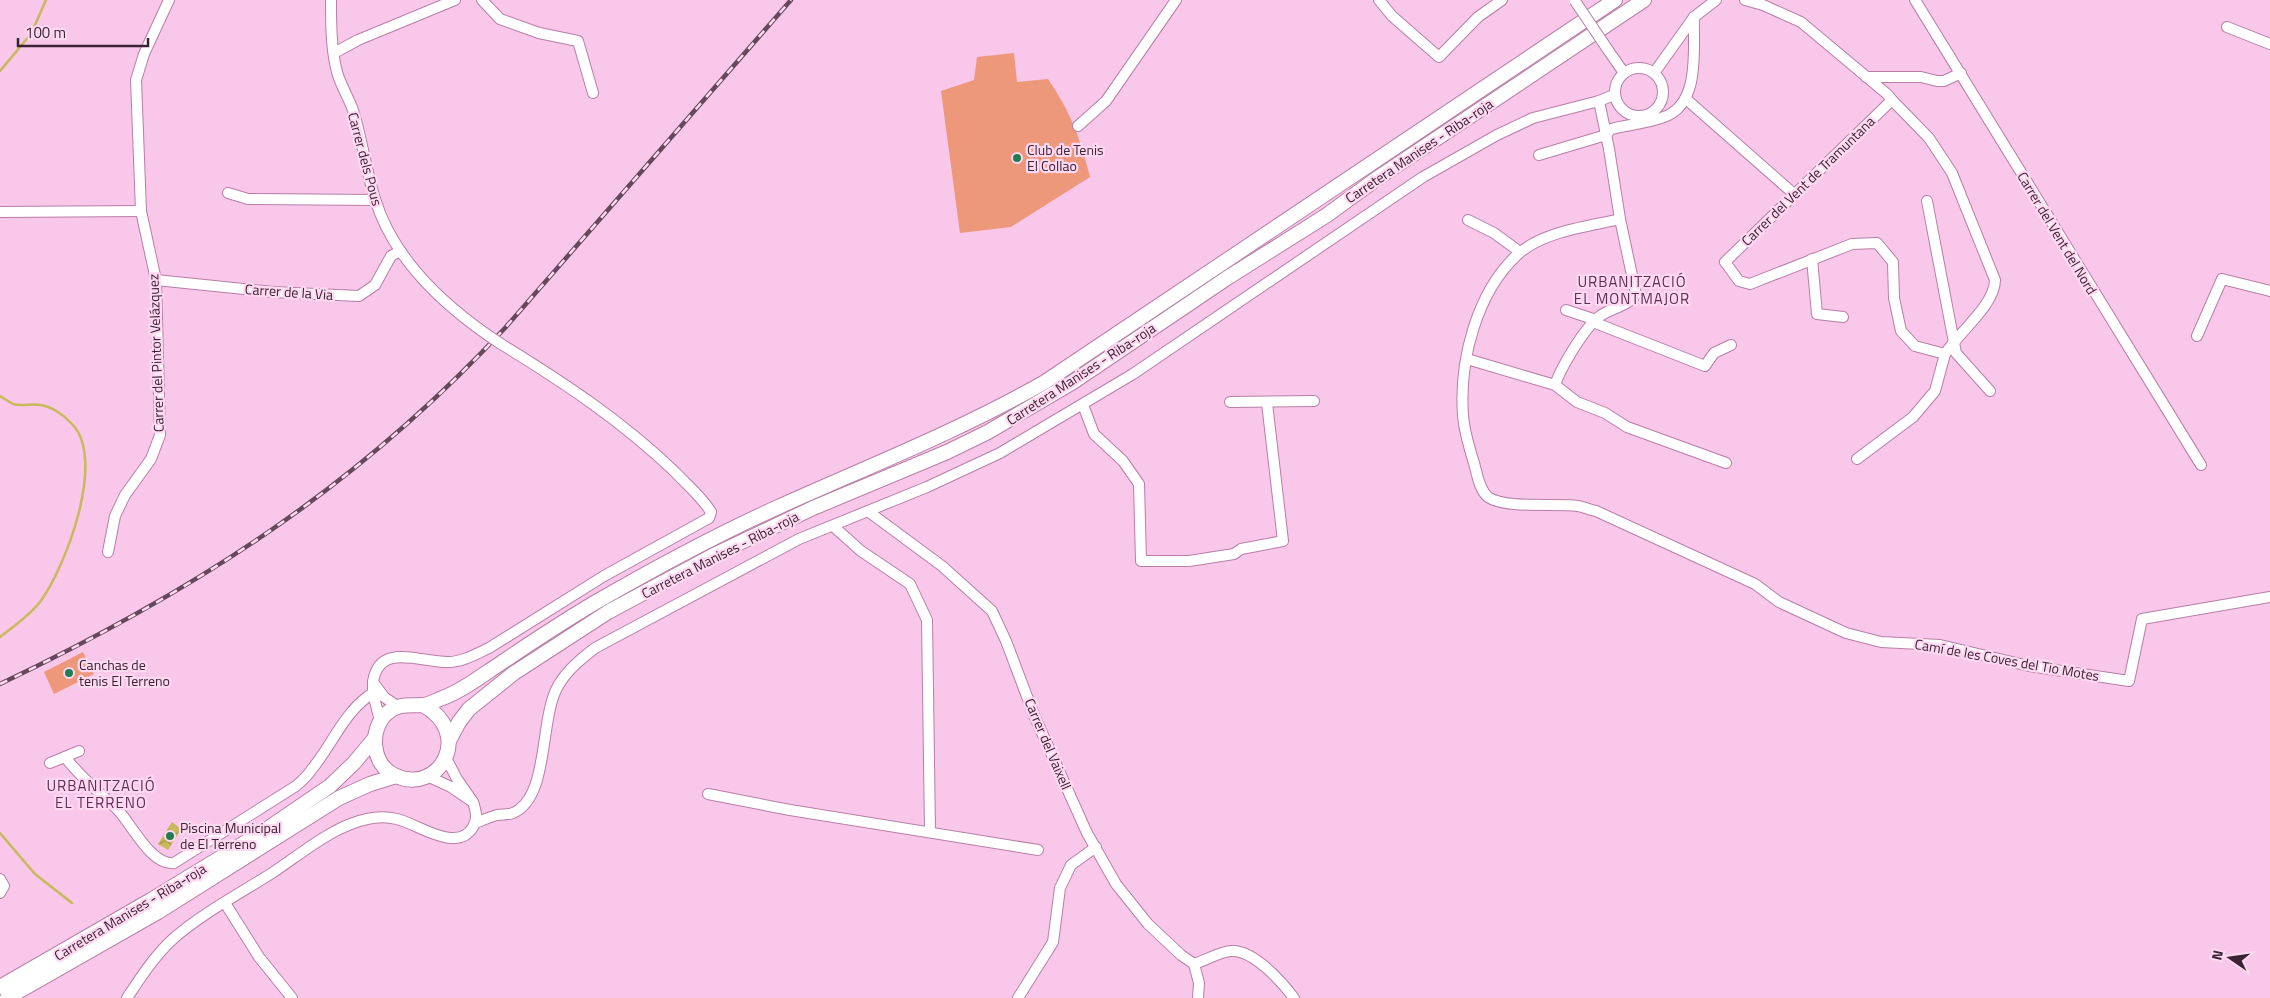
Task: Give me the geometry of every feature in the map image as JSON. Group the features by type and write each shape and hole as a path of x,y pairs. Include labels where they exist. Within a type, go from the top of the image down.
{"main road":[{"name":"Carretera Manises - Riba-roja","path":"423,705 459,691 586,608 642,575 715,537 990,414 1046,382 1615,0"},
{"name":"Carretera Manises - Riba-roja","path":"450,739 458,722 469,709 491,691 514,673 608,612 718,554 813,508 947,452 988,432 1067,386 1227,278 1327,214 1379,176 1644,0"},
{"path":"410,704 423,705 436,712 446,724 450,739 446,758 438,769 427,776 412,780 396,776 384,767 376,754 374,740 380,720 398,706 410,704"},
{"name":"Carretera Manises - Riba-roja","path":"0,987 151,900 261,833 330,786 374,740"},
{"name":"Carretera Manises - Riba-roja","path":"7,998 158,912 339,798 370,784 396,776"}],"street":[{"name":"Carrer del Pintor Velázquez","path":"108,552 115,516 125,495 151,459 160,435 156,280 142,211 136,80 144,54 169,0"},
{"name":"Carrer dels Pous","path":"331,0 336,67 352,110 375,200 400,251 429,288 455,312 489,336 575,390 656,454 705,502 711,512 709,518 604,576 482,651 450,662 401,657 388,658 379,664 375,671 373,682"},
{"path":"334,53 358,40 455,0"},
{"path":"482,0 500,19 539,33 578,41 593,93"},
{"path":"1078,126 1106,100 1176,0"},
{"path":"1379,0 1392,16 1439,57 1478,17 1502,0"},
{"path":"1574,0 1624,73"},
{"path":"1654,73 1694,17 1716,0"},
{"path":"1745,0 1763,5 1801,22 1866,76 1929,138 1952,173 1995,280 1995,286 1988,302 1953,340 1944,354 1935,390 1913,417 1857,459"},
{"name":"Carrer del Vent del Nord","path":"1915,0 2082,274 2201,464"},
{"path":"1539,155 1606,135 1611,129 1664,117 1674,112 1686,99 1691,83 1694,17"},
{"path":"2227,28 2270,44"},
{"path":"1639,68 1654,73 1662,84 1663,96 1654,111 1647,116 1638,117 1622,110 1614,95 1615,86 1624,73 1639,68"},
{"path":"1866,76 1921,77 1944,81 1961,73"},
{"path":"476,823 497,815 512,813 532,796 537,782 548,711 557,687 572,667 613,636 766,556 974,466 1083,405 1149,364 1424,177 1497,135 1533,118 1599,101 1614,95"},
{"path":"1686,99 1794,194"},
{"name":"Carrer del Vent de Tramuntana","path":"1812,258 1750,284 1739,281 1724,262 1892,100"},
{"path":"1554,385 1594,321 1611,310 1630,302 1636,294 1620,219 1599,101"},
{"path":"228,193 248,199 375,200"},
{"path":"1927,201 1956,353 1990,391"},
{"path":"0,212 142,211"},
{"name":"Camí de les Coves del Tio Motes","path":"1620,219 1552,236 1531,244 1520,252 1502,272 1482,304 1464,370 1463,414 1468,444 1482,489 1488,497 1500,503 1578,506 1596,511 1755,584 1779,602 1846,633 1881,642 1940,645 2029,666 2130,681 2142,619 2270,597"},
{"path":"1468,220 1494,233 1520,252"},
{"path":"1843,317 1818,314 1812,258 1852,244 1877,242 1893,262 1894,298 1901,331 1915,346 1944,354"},
{"name":"Carrer de la Via","path":"156,280 273,292 359,296 375,285 391,256 400,251"},
{"path":"2196,336 2222,279 2270,291"},
{"path":"1566,310 1706,366 1714,353 1731,346"},
{"path":"1467,359 1554,385 1577,402 1605,413 1628,427 1726,463"},
{"path":"1230,402 1267,403 1314,400"},
{"path":"1083,405 1094,434 1123,461 1139,484 1141,561 1170,562 1234,554 1241,549 1283,542 1267,403"},
{"name":"Carrer del Vaixell","path":"869,512 942,566 992,611 1006,640 1034,715 1087,833 1116,884 1148,924 1180,955 1194,964"},
{"path":"833,526 861,551 910,584 927,620 930,831"},
{"path":"373,682 373,693 380,720"},
{"path":"373,682 384,697 398,706"},
{"path":"65,757 74,769 122,814 151,852 165,863 174,863 296,786 313,769 365,698 373,693"},
{"path":"50,764 79,751"},
{"path":"127,998 156,957 174,938 225,903 352,824 368,818 396,818 453,839 462,837 471,831 476,823 477,812 473,802 457,779 446,758"},
{"path":"427,776 451,787 473,802"},
{"path":"708,794 790,810 930,831 1038,850"},
{"path":"1018,998 1053,942 1060,888 1070,865 1096,846"},
{"path":"0,879 4,886 0,893"},
{"path":"225,903 259,957 292,998"},
{"path":"1198,998 1199,983 1194,964 1229,950 1243,952 1278,977 1294,998"}],"shaded area":[{"name":"Club de Tenis El Collao","path":"1014,53 1017,82 1048,79 1056,91 1074,126 1090,177 1011,227 960,233 941,91 974,80 977,57"},
{"name":"Canchas de tenis El Terreno","path":"83,652 94,674 54,694 44,672"}],"water":[{"name":"Piscina Municipal de El Terreno","path":"172,822 181,829 168,850 158,844"}],"waterway":[{"path":"0,71 31,34 46,0"},
{"path":"0,396 13,404 44,406 61,414 72,424 82,441 85,462 84,487 78,514 70,540 50,586 36,607 0,637"},
{"path":"0,833 35,874 72,903"}],"railway":[{"path":"0,684 72,649 140,612 206,572 270,531 332,486 391,438 449,385 505,328 791,0"}],"place":[{"name":"Club de Tenis El Collao","path":"1017,158"},
{"name":"Canchas de tenis El Terreno","path":"69,673"},
{"name":"Piscina Municipal de El Terreno","path":"170,836"}],"district":[{"name":"URBANITZACIÓ EL MONTMAJOR","path":"1632,290"},
{"name":"URBANITZACIÓ EL TERRENO","path":"101,794"}]}
